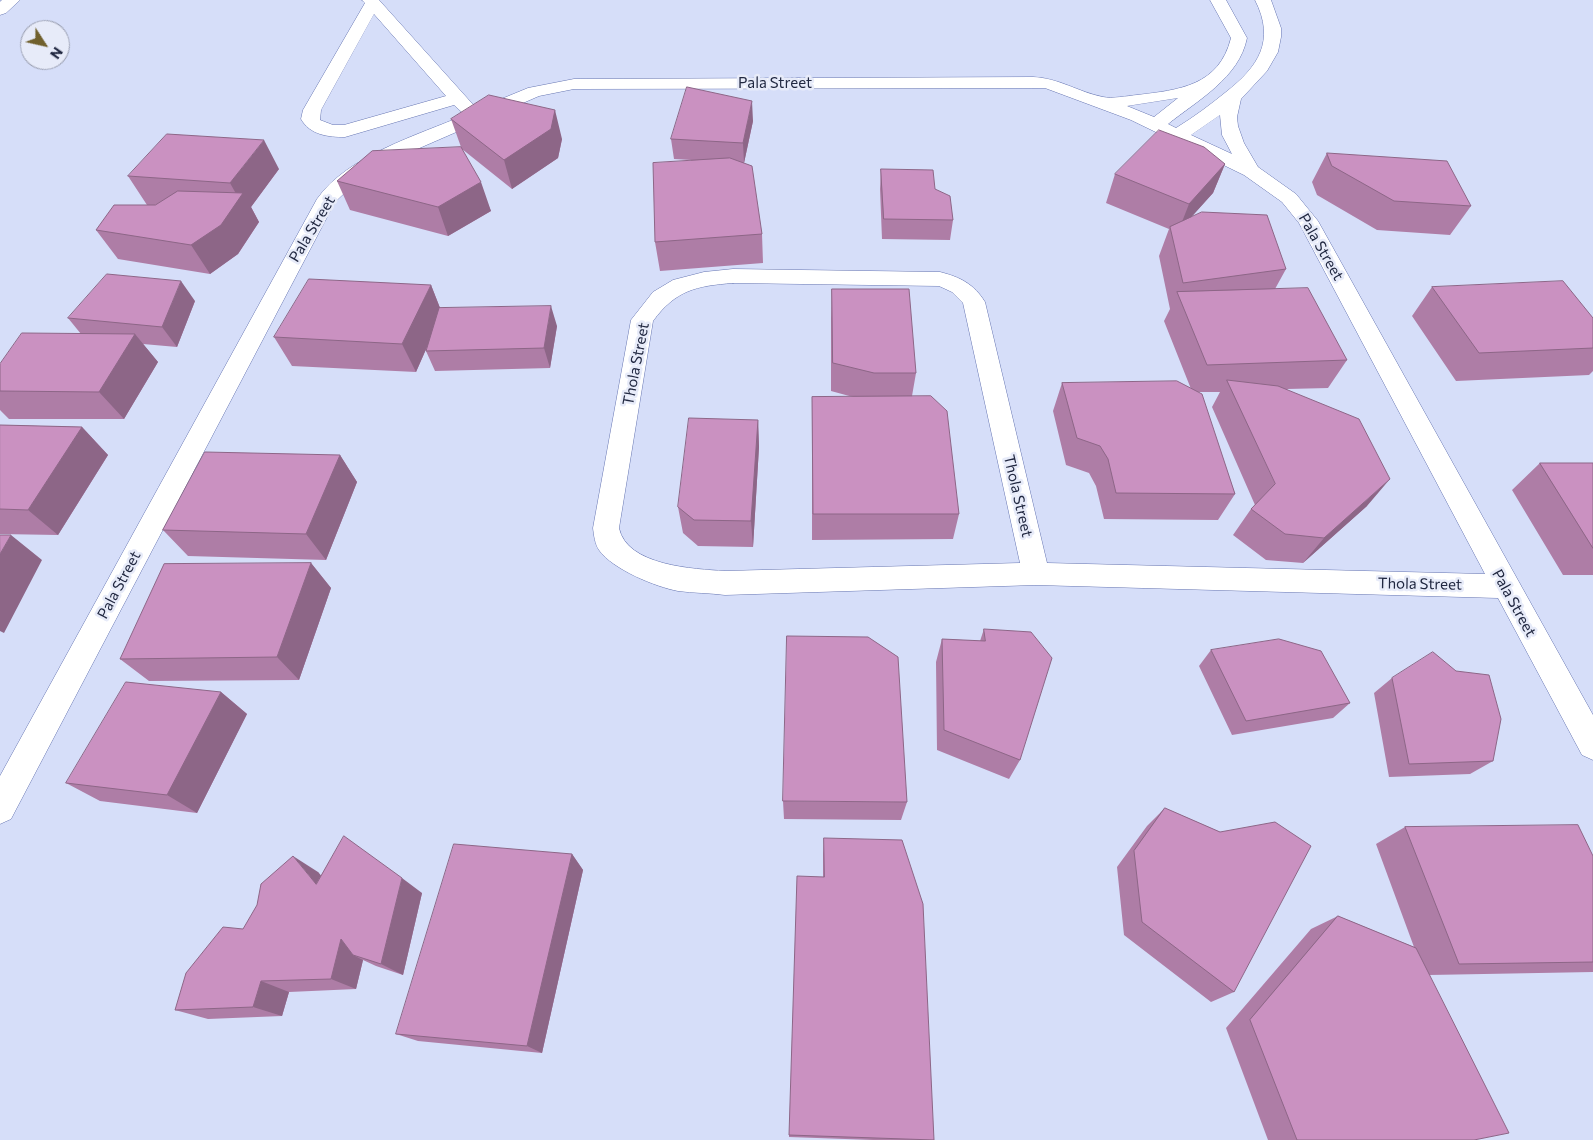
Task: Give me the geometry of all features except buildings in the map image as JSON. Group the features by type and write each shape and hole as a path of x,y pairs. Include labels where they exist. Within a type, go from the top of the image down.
{"street":[{"path":"0,10 12,0"},
{"path":"1157,124 1228,66 1237,49 1238,38 1218,0"},
{"path":"1176,136 1211,113 1233,95 1251,79 1264,62 1273,36 1263,0"},
{"path":"457,99 345,131 330,131 313,124 310,119 312,110 371,2 474,117"},
{"name":"Pala Street","path":"0,808 328,199 352,175 385,156 534,92 574,84 1033,82 1048,84 1157,124 1176,136 1251,171 1289,198 1308,221 1504,586 1593,745"},
{"path":"1101,102 1148,100 1204,87"},
{"path":"1233,95 1227,111 1230,132 1251,171"},
{"name":"Thola Street","path":"1036,574 974,302 964,289 951,282 931,278 733,276 705,278 663,293 642,320 606,528 610,543 622,556 677,579 724,583 1036,574 1504,586"}]}
